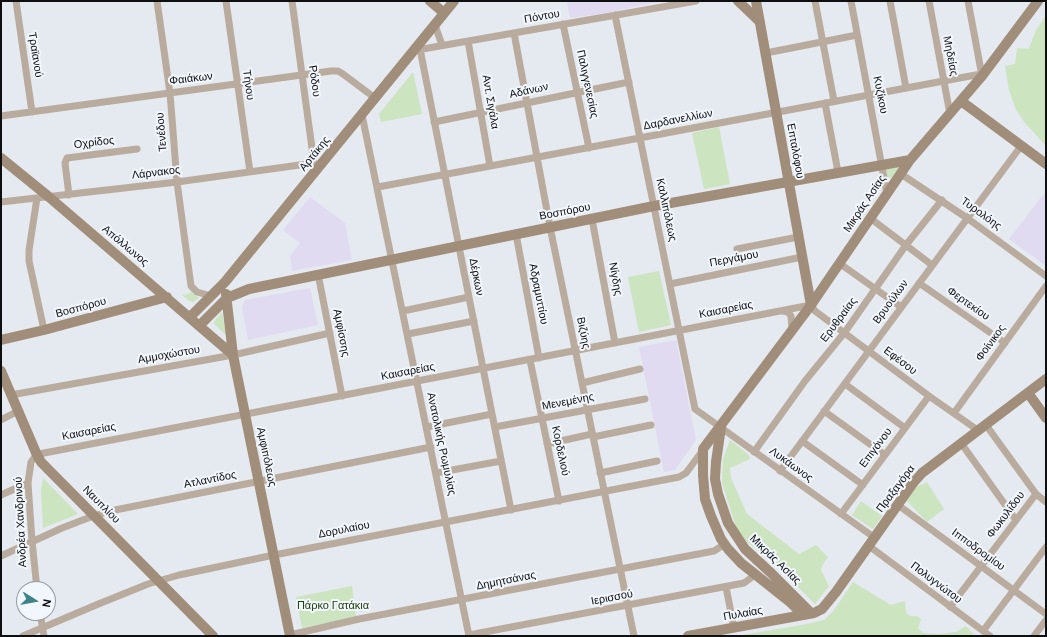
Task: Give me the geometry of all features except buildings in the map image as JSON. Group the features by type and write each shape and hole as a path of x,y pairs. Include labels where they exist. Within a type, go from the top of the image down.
{"street":[{"name":"Τραϊανού","path":"16,1 32,112"},
{"name":"Τενέδου","path":"157,1 170,93 177,182 191,286 197,292 212,296"},
{"name":"Τήνου","path":"226,1 250,172"},
{"name":"Ρόδου","path":"292,1 316,165"},
{"path":"430,1 444,12"},
{"name":"Αρτάκης","path":"190,317 225,282 316,165 418,50 444,12 454,1"},
{"name":"Πόντου","path":"418,50 696,1"},
{"path":"738,1 760,22"},
{"name":"Επταλόφου","path":"756,1 811,305"},
{"path":"815,1 834,101"},
{"name":"Κυζίκου","path":"851,1 887,194"},
{"path":"890,1 906,88"},
{"name":"Μηδείας","path":"929,1 950,114"},
{"path":"968,1 982,75"},
{"name":"Μικράς Ασίας","path":"679,477 686,473 811,305 910,160 982,75 1037,2"},
{"name":"Καλλιπόλεως","path":"615,15 695,409"},
{"name":"Παλιγγενεσίας","path":"563,24 588,148"},
{"path":"435,25 442,45"},
{"name":"Βιζύης","path":"514,33 550,227 619,570 634,636"},
{"path":"766,53 857,35"},
{"name":"Αντ. Σιγάλα","path":"468,41 490,166"},
{"name":"Δέρκων","path":"418,50 445,175 511,510"},
{"name":"Φαιάκων","path":"1,116 331,71 338,71 375,98"},
{"name":"Δαρδανελλίων","path":"378,188 834,101 982,75"},
{"name":"Αδάνων","path":"434,122 629,82"},
{"path":"961,101 1046,164"},
{"path":"825,103 838,172"},
{"name":"Ανατολικής Ρωμυλίας","path":"362,114 469,636"},
{"name":"Βρυούλων","path":"780,471 1021,146"},
{"name":"Οχρίδος","path":"69,195 65,163 67,158 137,148"},
{"name":"Απόλλωνος","path":"1,158 167,297 233,355"},
{"name":"Βοσπόρου","path":"227,298 250,289 318,274 550,227 592,220 654,206 910,160"},
{"name":"Λάρνακος","path":"1,202 316,165"},
{"name":"Τυρολόης","path":"901,174 942,200 1046,276"},
{"path":"36,198 29,250 29,262 44,330"},
{"name":"Ερυθραίας","path":"754,452 805,381 845,332 906,245 942,200"},
{"path":"870,218 932,265"},
{"name":"Νίγδης","path":"592,220 615,343"},
{"name":"Αδραμυττίου","path":"516,234 539,358"},
{"path":"737,249 798,237"},
{"name":"Περγάμου","path":"670,284 802,257"},
{"path":"839,263 901,307"},
{"name":"Αμφίσσης","path":"318,274 342,396"},
{"name":"Αμφιπόλεως","path":"225,282 233,355 290,636"},
{"path":"807,283 816,285 825,284"},
{"name":"Φερτεκίου","path":"919,283 1005,342"},
{"name":"Φοίνικος","path":"954,413 1046,286"},
{"name":"Βοσπόρου","path":"1,340 167,297"},
{"path":"403,310 469,297"},
{"path":"199,326 227,298"},
{"name":"Καισαρείας","path":"36,455 44,452 418,382 811,305"},
{"name":"Εφέσου","path":"811,305 815,311 929,396 954,413 982,428 1036,494 1046,502"},
{"path":"783,310 788,312 791,316 792,329"},
{"path":"408,334 474,321"},
{"name":"Αμμοχώστου","path":"11,395 233,355 330,333"},
{"name":"Κορδελιού","path":"530,360 559,500"},
{"path":"582,383 640,369"},
{"name":"Ναυπλίου","path":"1,371 36,455 42,464 213,636"},
{"name":"Πραξαγόρα","path":"807,614 822,609 829,602 913,483 922,473 1046,379"},
{"path":"845,384 905,428"},
{"path":"1028,393 1046,418"},
{"name":"Επιγόνου","path":"841,514 929,396"},
{"name":"Μενεμένης","path":"495,428 645,398"},
{"name":"Λυκάωνος","path":"695,409 841,514 872,542"},
{"path":"1,420 18,411"},
{"path":"824,411 885,455"},
{"path":"427,426 492,414"},
{"path":"547,444 651,425"},
{"name":"Μικράς Ασίας","path":"721,427 715,479 718,494 728,523 747,552 771,573 807,614"},
{"path":"802,441 863,485"},
{"path":"961,443 1016,520"},
{"name":"Ατλαντίδος","path":"1,556 94,516 110,511 431,447"},
{"name":"Μικράς Ασίας","path":"704,449 703,476 705,499 715,525 725,544 735,557 755,575 807,614"},
{"name":"Ανδρέα Χανδρινού","path":"36,455 30,466 28,483 36,581"},
{"path":"436,473 501,461"},
{"path":"600,473 657,462"},
{"name":"Δορυλαίου","path":"23,636 84,609 179,574 679,477"},
{"path":"1,495 28,483"},
{"name":"Φωκυλίδου","path":"950,607 1036,494"},
{"name":"Ιπποδρομίου","path":"898,505 1046,614"},
{"name":"Πολυγνώτου","path":"872,542 950,607 990,636"},
{"name":"Δημητσάνας","path":"290,636 359,620 714,551 725,544"},
{"path":"983,631 1046,548"},
{"name":"Ιερισσού","path":"469,636 726,587 744,583 755,575"},
{"path":"726,587 734,628"},
{"name":"Πυλαίας","path":"688,636 807,614"},
{"path":"1034,636 1046,620"},
{"path":"42,621 44,636"}],"shaded area":[{"path":"567,1 664,1 600,14 570,18"},
{"path":"1046,191 1046,266 1009,239"},
{"path":"310,197 345,223 352,260 292,271 290,256 300,243 283,230"},
{"path":"310,288 318,325 248,340 242,307 245,300"},
{"path":"676,340 696,440 675,470 664,472 639,347"}],"green space":[{"path":"1046,15 1046,146 1025,123 1016,110 1009,90 1005,66 1015,64 1017,48 1029,49 1035,32"},
{"path":"413,72 422,114 381,122 379,114"},
{"path":"719,127 730,184 704,189 692,133"},
{"path":"897,166 900,169 893,178 887,177 885,167"},
{"path":"659,271 671,325 639,332 628,277"},
{"path":"191,292 199,298 193,302 189,301 181,294 185,295"},
{"path":"222,312 226,335 213,323"},
{"path":"730,440 749,455 750,459 730,468 731,478 747,514 799,554 816,545 828,557 821,570 829,586 815,604 779,568 746,541 736,527 722,483 723,459"},
{"path":"43,478 78,514 43,528 41,490"},
{"path":"927,482 944,509 927,522 905,499 916,487"},
{"path":"861,501 882,516 873,529 852,515"},
{"path":"853,582 891,605 905,601 906,613 911,616 917,616 921,619 918,628 923,633 938,634 956,632 966,626 976,636 737,636 824,620 834,610"},
{"name":"Πάρκο Γατάκια","path":"352,586 356,617 302,628 296,597"}]}
